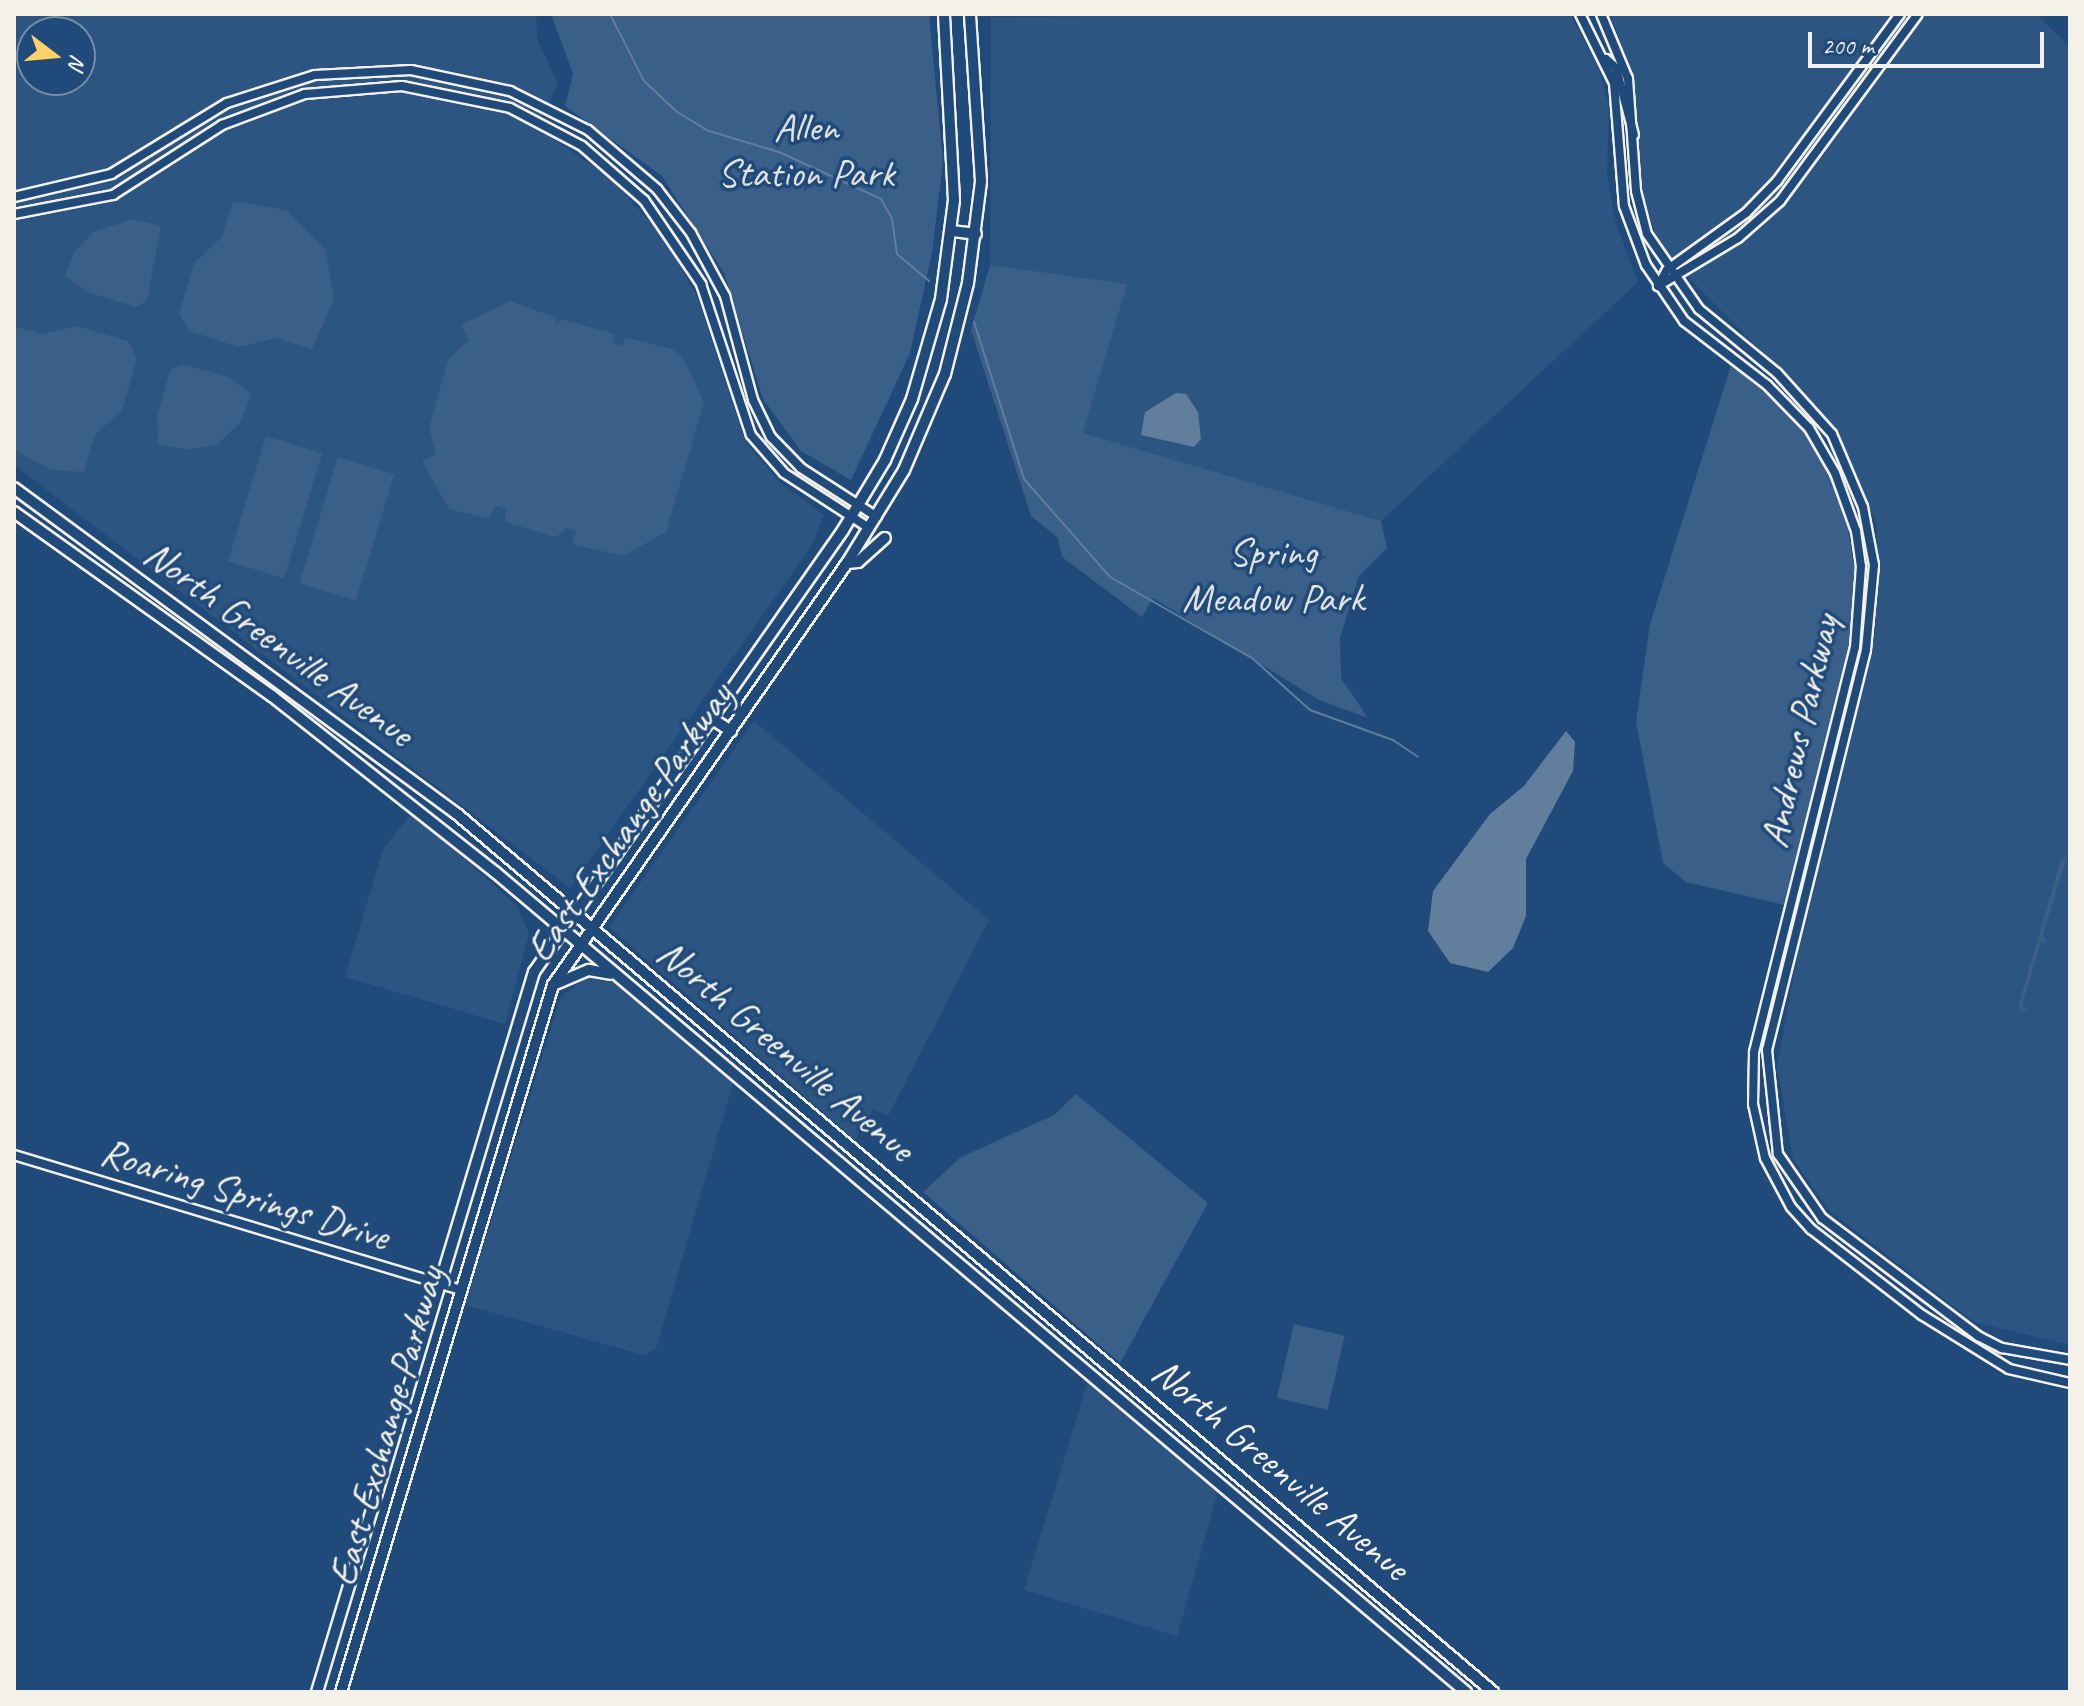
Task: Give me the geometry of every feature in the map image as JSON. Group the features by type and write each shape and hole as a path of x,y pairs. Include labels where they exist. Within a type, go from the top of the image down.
{"main road":[{"name":"East Exchange Parkway","path":"317,1692 527,990 561,929 859,505 918,382 952,231 955,150 944,14"},
{"name":"East Exchange Parkway","path":"341,1692 515,1100 553,985 578,944 731,731 877,517 915,448 945,374 976,234 981,181 970,14"},
{"path":"952,231 976,234"},
{"name":"North Greenville Avenue","path":"14,488 457,814 1493,1692"},
{"name":"North Greenville Avenue","path":"14,512 272,696 442,830 1388,1623 1466,1692"},
{"path":"847,563 858,562 885,538"},
{"path":"711,718 731,731"},
{"path":"442,830 457,814"},
{"path":"553,985 589,970 616,976"},
{"path":"728,1070 740,1055"},
{"path":"494,1094 515,1100"},
{"path":"896,1210 908,1195"},
{"path":"1388,1623 1398,1609"},
{"path":"331,1645 353,1652"}],"street":[{"name":"Andrews Parkway","path":"1580,14 1605,58 1618,97 1627,218 1658,286 1705,341 1797,413 1835,473 1850,510 1861,566 1860,605 1826,760 1760,1022 1751,1088 1765,1158 1811,1229 1989,1359 2029,1376 2070,1383"},
{"name":"Andrews Parkway","path":"1601,14 1628,79 1639,210 1667,270 1675,281 1808,404 1832,434 1863,507 1874,565 1874,606 1838,763 1771,1026 1766,1087 1778,1154 1822,1218 1978,1336 2002,1348 2070,1360"},
{"path":"1658,286 1667,270 1746,213 1777,181 1900,14"},
{"path":"1658,286 1675,281 1780,201 1918,14"},
{"path":"1605,58 1616,68 1634,135"},
{"path":"14,197 111,174 217,108 303,78 372,68 475,80 574,122 657,189 691,233 725,296 749,384 779,448 877,517"},
{"path":"14,214 113,195 231,120 305,94 389,85 464,94 561,132 636,190 697,274 746,426 770,458 869,528"},
{"path":"734,388 749,384"},
{"path":"1850,510 1863,507"},
{"path":"1826,760 1838,763"},
{"path":"1751,1088 1766,1087"},
{"name":"Roaring Springs Drive","path":"14,1155 459,1289"}],"shaded area":[{"path":"14,14 536,14 537,39 558,83 536,128 607,175 663,236 696,294 745,441 778,481 824,515 812,545 570,888 14,465"},
{"path":"1570,14 1598,66 1609,106 1607,174 1615,221 1638,282 1381,521 1082,433 1126,284 990,265 991,17"},
{"path":"1610,14 2036,14 2070,47 2070,1345 1974,1322 1830,1211 1793,1159 1777,1066 1806,911 1875,635 1877,525 1852,465 1812,402 1661,250 1644,199 1630,67"},
{"path":"1176,393 1186,394 1198,412 1201,439 1194,447 1141,435 1145,412"},
{"path":"754,721 989,920 888,1116 873,1109 855,1140 609,927"},
{"path":"1566,731 1575,742 1573,771 1526,859 1526,916 1513,948 1488,972 1450,963 1428,931 1433,891 1490,814 1524,786"},
{"path":"412,813 517,906 529,934 505,1024 345,977 383,849"},
{"path":"592,974 607,977 733,1083 656,1349 644,1355 465,1305 561,996"},
{"path":"1088,1381 1218,1492 1177,1636 1024,1590"}],"green space":[{"name":"Allen Station Park","path":"551,14 929,14 943,162 932,253 910,353 851,480 801,451 763,399 724,273 662,176 565,106 573,74"},
{"path":"233,201 286,210 326,250 334,300 312,349 276,338 239,347 189,331 179,313 194,263 222,237"},
{"path":"133,219 161,226 147,301 136,307 90,293 65,276 74,252 93,232"},
{"name":"Spring Meadow Park","path":"990,265 1127,284 1083,433 1381,521 1387,548 1359,576 1340,638 1341,678 1368,718 1319,700 1153,598 1142,617 1062,557 1058,538 1031,516 971,330"},
{"path":"510,301 557,318 555,327 561,319 615,334 613,343 622,346 625,337 672,349 683,358 704,402 666,532 623,556 572,544 576,531 567,528 556,537 505,522 506,509 495,506 490,519 449,509 422,461 436,454 429,427 448,360 469,340 461,325"},
{"path":"14,326 41,334 77,326 128,341 137,359 122,410 95,435 84,472 52,470 14,450"},
{"path":"182,364 228,377 252,394 240,423 218,444 188,450 158,444 157,416 170,370"},
{"path":"1731,365 1792,415 1825,463 1845,511 1855,572 1850,640 1784,905 1686,882 1663,863 1636,722 1650,624"},
{"path":"266,436 322,453 284,579 228,561"},
{"path":"338,457 394,474 356,600 299,583"},
{"path":"2067,856 2043,935 2047,943 2041,942 2022,1006 2028,1009 2021,1012 2018,1007 2061,859"},
{"path":"1076,1094 1208,1203 1120,1363 923,1192 961,1157 1054,1115"},
{"path":"1294,1324 1345,1336 1328,1410 1277,1398"}],"waterway":[{"path":"610,14 644,81 677,112 709,131 779,152 881,199 892,219 897,254 929,281"},
{"path":"974,322 1024,479 1110,577 1252,658 1310,710 1393,740 1418,757"}]}
